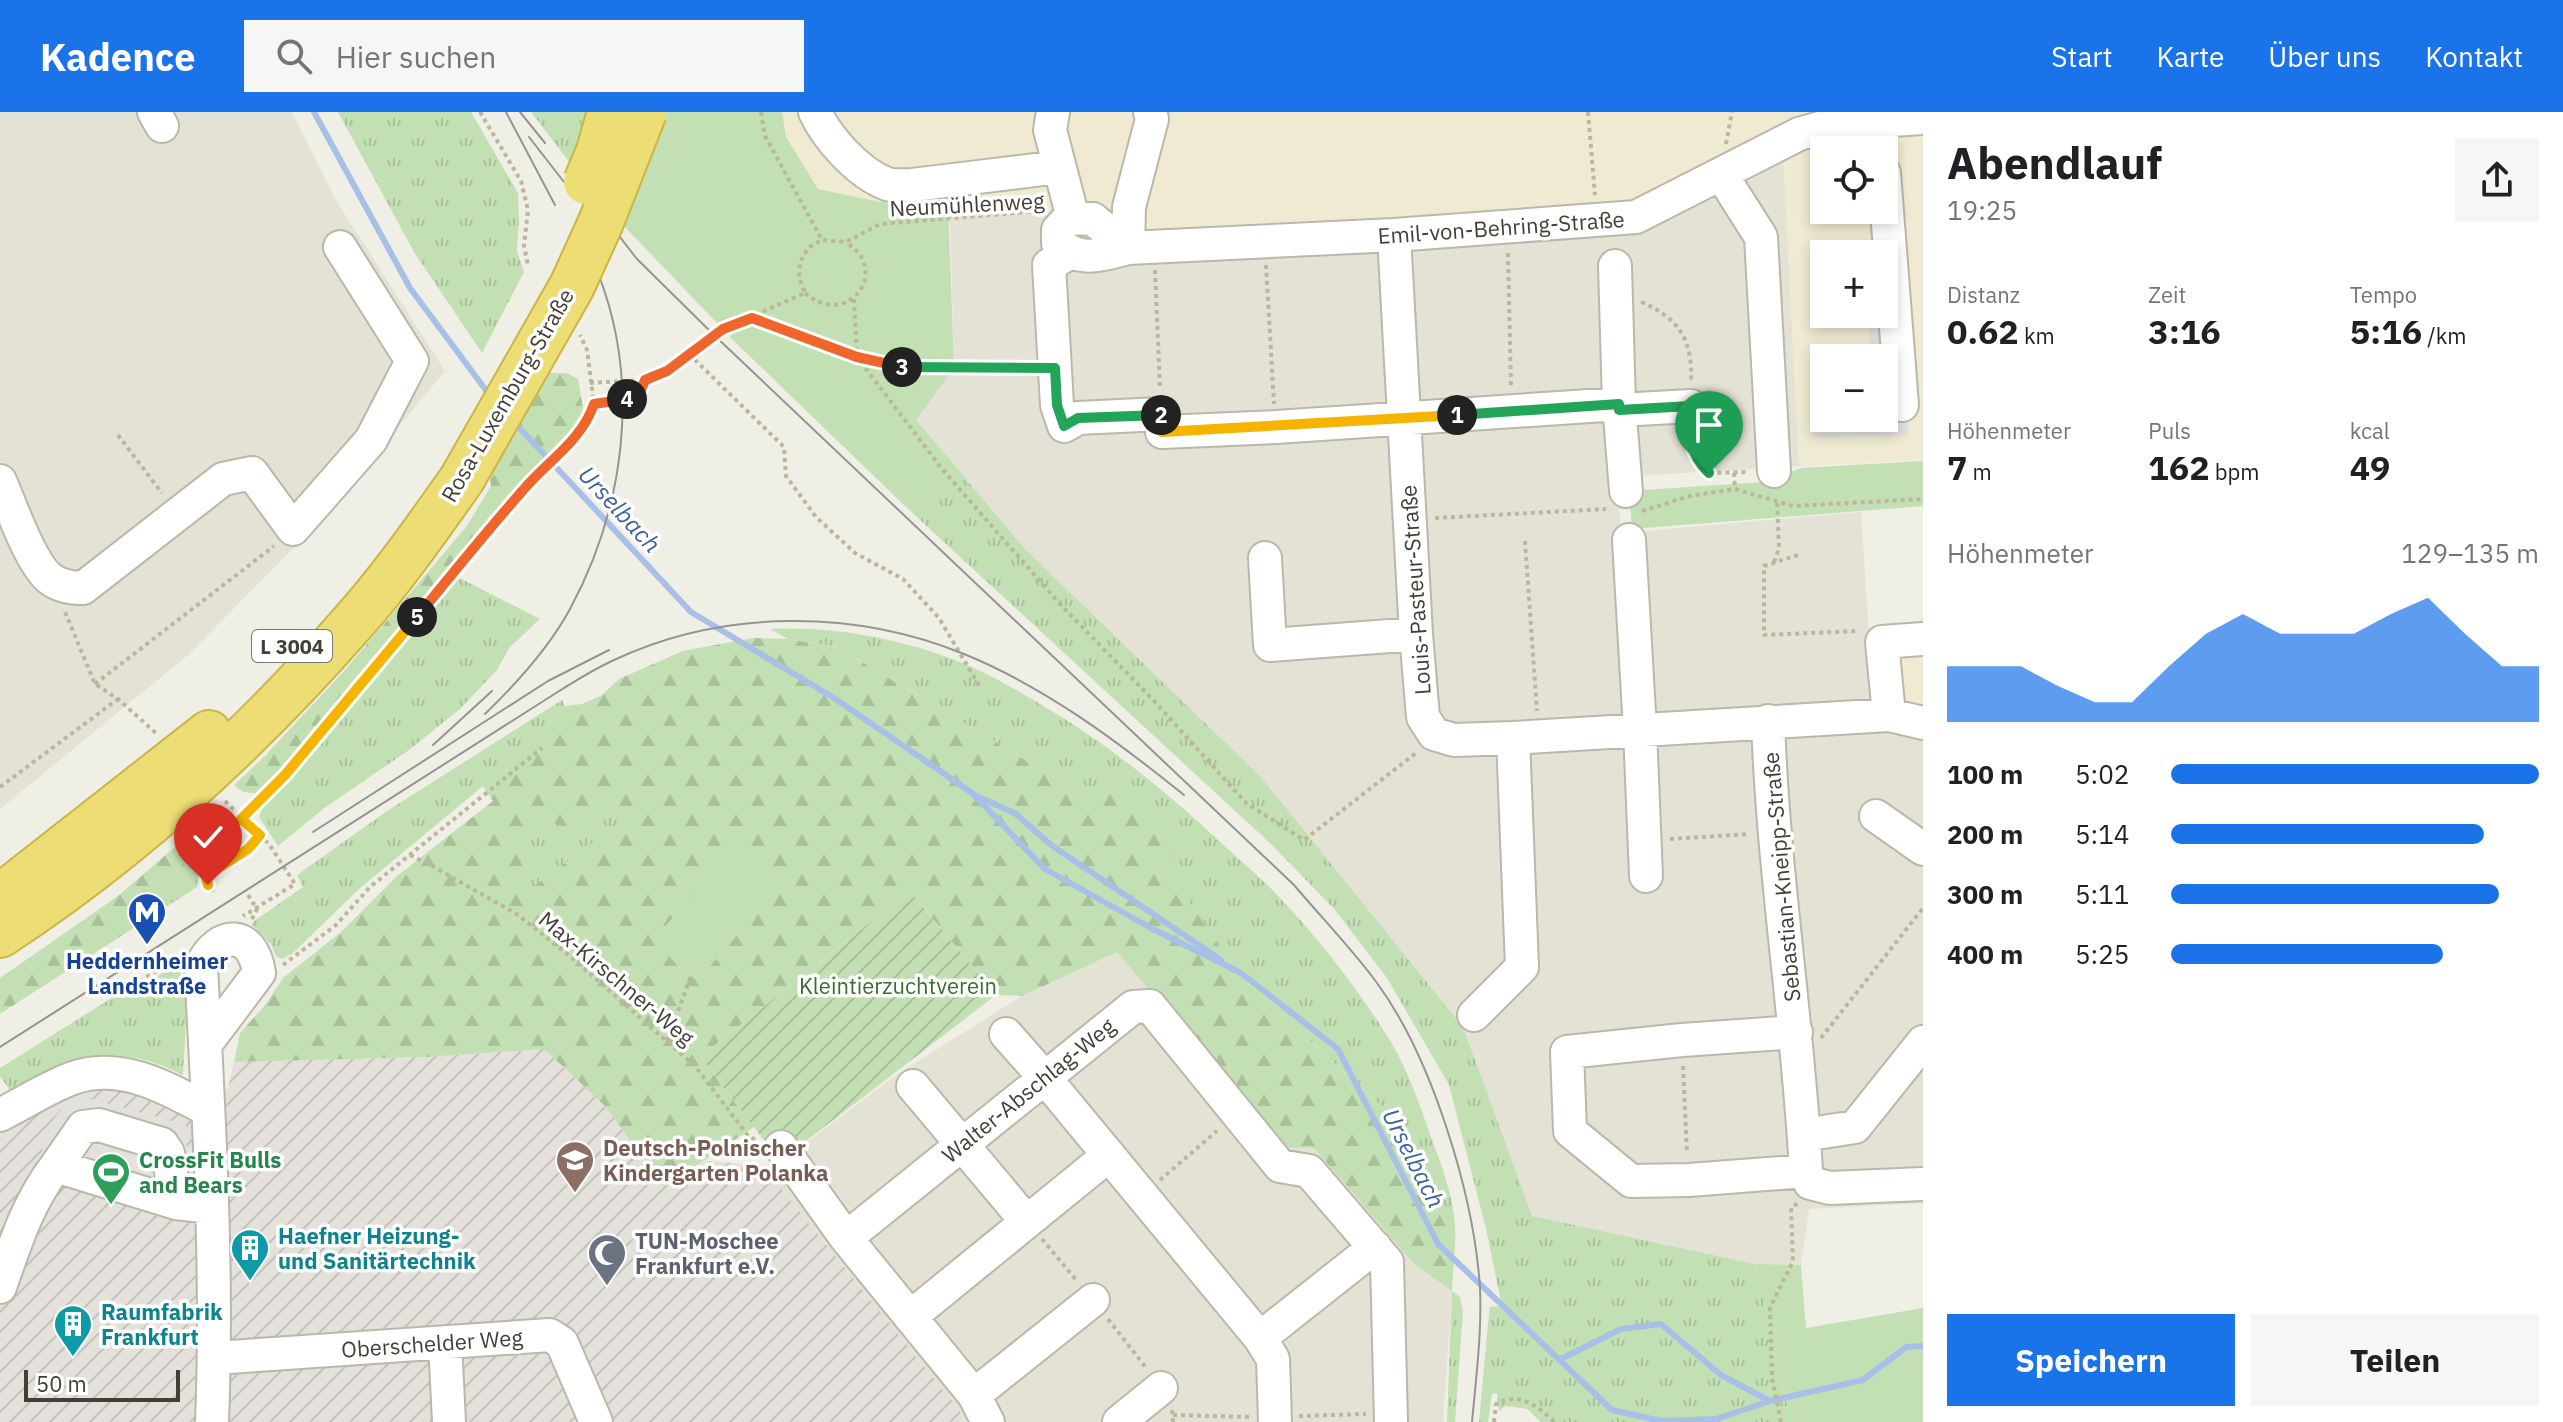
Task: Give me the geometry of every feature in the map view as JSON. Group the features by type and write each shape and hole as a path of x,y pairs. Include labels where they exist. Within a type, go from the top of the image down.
{"highway":[{"name":"Rosa-Luxemburg-Straße","path":"0,897 206,736 311,626 377,546 450,471 496,365 561,242 599,151 610,112"},
{"name":"Rosa-Luxemburg-Straße","path":"0,935 149,824 245,737 356,619 572,286 644,112"}],"street":[{"path":"815,112 822,127 841,151 888,184 912,185 1059,167"},
{"path":"1053,112 1050,130 1071,218"},
{"path":"1141,248 1129,207 1149,130 1150,112"},
{"name":"Emil-von-Behring-Straße","path":"1069,253 1095,256 1141,248 1394,235 1636,217 1799,134 1834,124 1858,127 1907,116"},
{"path":"1721,174 1761,237 1776,486"},
{"path":"1141,248 1093,219 1071,218 1058,230 1058,243 1069,253 1049,265 1057,405 1064,426 1078,418 1161,414 1162,432 1619,407 1691,406"},
{"path":"1888,224 1902,405"},
{"name":"Louis-Pasteur-Straße","path":"1394,235 1416,634 1423,717 1434,734 1454,740 1525,730 1640,730 1889,715 1923,723"},
{"path":"0,481 28,545 48,578 68,588 83,588 223,479 252,473 293,529 371,440 412,361 340,247"},
{"path":"1615,266 1619,407 1640,730 1646,876"},
{"path":"1265,558 1270,645 1416,634"},
{"path":"1889,715 1882,642 1923,639"},
{"name":"Sebastian-Kneipp-Straße","path":"1768,721 1808,1177"},
{"path":"1474,1015 1522,967 1525,730"},
{"path":"1876,816 1923,849"},
{"path":"205,1045 259,973 257,957 250,945 237,939 221,942 207,953 201,966 215,1358 212,1422"},
{"name":"Walter-Abschlag-Weg","path":"846,1238 1133,1007 1150,1006 1280,1166 1309,1171 1387,1262 1391,1422"},
{"path":"1006,1034 1260,1338 1273,1359 1275,1422"},
{"name":"Sebastian-Kneipp-Straße","path":"1797,1043 1682,1040 1567,1052 1570,1131 1631,1181 1808,1177 1830,1188 1923,1184"},
{"path":"1804,1135 1855,1127 1923,1042"},
{"path":"0,1115 74,1077 111,1073 151,1080 208,1110"},
{"path":"913,1086 1027,1222"},
{"path":"0,1287 27,1212 41,1185 83,1127 99,1125 162,1144 168,1153 176,1203"},
{"path":"781,1147 846,1238 981,1409 1093,1300"},
{"path":"910,1317 1109,1155"},
{"path":"56,1166 176,1203 211,1207"},
{"path":"1260,1338 1375,1247"},
{"name":"Oberschelder Weg","path":"215,1358 550,1335 562,1343 596,1422"},
{"path":"445,1342 449,1422"},
{"path":"1119,1422 1161,1388"}],"path":[{"path":"480,112 521,181 528,210 524,246 528,265"},
{"path":"761,112 765,136 822,240"},
{"path":"1588,112 1596,199 1606,219"},
{"name":"Neumühlenweg","path":"846,242 880,224 1041,211 1071,218"},
{"path":"854,299 842,305 828,306 815,302 805,293 799,278 800,262 808,248 822,240 846,242 862,257 865,280 854,299 857,357 942,469 1059,603 1156,703 1246,803 1304,840 1423,748"},
{"name":"Emil-von-Behring-Straße","path":"1508,247 1512,413"},
{"path":"1141,248 1161,414"},
{"path":"1266,262 1276,427"},
{"path":"1640,291 1641,303 1669,317 1685,339 1692,365 1690,439 1693,452 1698,463 1709,473 1718,473"},
{"path":"590,383 645,380 667,371 723,329 805,293"},
{"path":"752,318 857,357 902,367 1055,368"},
{"path":"241,819 285,775 526,486 566,448 589,420 594,404 587,350 575,322"},
{"path":"689,354 784,447 786,476 816,517 855,553 903,579 939,618 980,687"},
{"path":"594,404 638,397 645,380"},
{"path":"118,435 162,493"},
{"path":"1734,473 1735,489"},
{"path":"1427,518 1627,513 1690,496 1776,486"},
{"path":"1776,486 1793,506 1923,499"},
{"path":"1773,563 1779,548 1776,486"},
{"path":"95,684 254,563 293,529"},
{"path":"1525,541 1525,730"},
{"path":"1798,555 1764,566 1764,635 1860,631"},
{"path":"67,619 95,684 118,699 163,739"},
{"path":"0,787 118,699"},
{"path":"259,973 278,969 336,925 370,887 542,748"},
{"path":"225,801 269,844 295,884 232,922"},
{"path":"1644,841 1776,832"},
{"path":"213,892 206,876 248,849 260,835"},
{"name":"Max-Kirschner-Weg","path":"410,855 518,915 695,1066 749,1137 781,1147"},
{"path":"248,895 257,909"},
{"path":"1797,1043 1811,1051 1923,908"},
{"path":"117,979 125,991 174,959"},
{"path":"667,1041 691,976"},
{"path":"1682,1040 1689,1180"},
{"path":"1142,1196 1237,1114"},
{"path":"1781,1422 1772,1378 1770,1308 1793,1261 1791,1208 1803,1200 1808,1177"},
{"path":"1494,1422 1496,1404 1506,1399 1523,1399 1555,1422"}],"shaded area":[{"path":"0,112 292,112 337,202 445,371 317,524 188,655 0,809"},
{"path":"782,112 1923,112 1923,460 1799,466 1783,154 1629,230 1089,240 1059,215 1002,211 971,192 880,202 818,189 786,137"},
{"path":"1784,153 1799,466 1617,477 1621,533 1861,512 1873,696 1923,724 1923,1203 1809,1209 1801,1265 1755,1264 1531,1216 1463,1027 1260,776 1025,549 915,420 954,368 950,215 1002,211 1059,214"},
{"path":"1898,312 1902,312 1909,436 1813,437 1813,432 1898,432 1898,344 1870,344 1869,328 1898,328"},
{"path":"1923,616 1923,723 1895,703 1894,650"},
{"path":"1117,952 1282,1146 1314,1148 1414,1264 1452,1291 1443,1422 963,1422 960,1411 762,1165 778,1164 896,1075 1022,996"},
{"path":"544,1049 605,1106 664,1186 705,1161 762,1165 960,1411 963,1422 0,1422 0,1121 99,1084 192,1105 228,1088 234,1062 426,1057"},
{"path":"74,1094 186,1125 188,1192 49,1155 34,1143"}],"green space":[{"path":"338,112 471,112 518,193 517,251 524,272 482,353 414,252"},
{"path":"531,112 669,112 622,224 570,163"},
{"path":"669,112 782,112 786,137 818,189 880,202 948,199 954,368 916,420 955,466 906,507 737,344 622,224"},
{"path":"548,373 567,373 578,379 584,414 573,432 518,488 260,794 243,792 234,785 345,670 466,527 491,486 489,472"},
{"path":"1923,461 1923,506 1632,529 1629,491 1763,482 1802,468"},
{"path":"955,466 1025,549 1260,776 1463,1027 1532,1216 1755,1264 1791,1422 1541,1422 1527,1409 1505,1406 1499,1412 1497,1393 1492,1394 1488,1422 1479,1422 1490,1307 1502,1306 1449,1085 1387,978 1335,910 1272,845 906,507"},
{"path":"458,577 540,619 509,648 497,670 460,709 409,750 323,809 278,846 259,817 265,800 357,698"},
{"path":"770,629 866,635 914,646 970,666 1090,736 1161,789 1205,828 1268,885 1310,932 1353,986 1391,1042 1413,1088 1445,1175 1454,1216 1455,1243 1381,1106 1242,978 1165,868 1183,846 1082,794 837,647 788,639"},
{"path":"753,638 788,639 837,647 1082,794 1112,787 1183,846 1166,868 1242,978 1381,1106 1455,1243 1452,1291 1414,1264 1314,1148 1282,1147 1117,952 1022,996 996,995 910,891 700,1057 754,1127 664,1187 605,1106 544,1049 426,1057 234,1062 240,1033 266,1004 283,978 341,932 397,876 493,801 486,791 565,706 582,704 602,695 619,679 683,651","holes":["595,805 625,818 533,887 510,840 536,818 580,831"]},
{"path":"562,700 565,706 486,791 483,786 360,888 292,954 282,959 276,956 271,944 252,925 303,887 297,875 387,811"},
{"path":"595,805 626,818 533,888 510,840 536,817"},
{"path":"218,810 245,845 198,876 197,887 149,918 182,864 203,849"},
{"path":"218,810 203,849 182,864 149,918 0,1014 0,978 118,896"},
{"path":"736,843 786,880 697,981 652,942"},
{"name":"Kleintierzuchtverein","path":"910,891 996,995 780,1161 700,1057"},
{"path":"176,964 186,1003 183,1076 158,1064 130,1057 87,1057 49,1071 11,1092 0,1076 0,1068 118,994 128,996"},
{"path":"1755,1264 1801,1265 1806,1328 1923,1308 1923,1422 1791,1422"},
{"path":"1452,1291 1460,1297 1463,1312 1455,1422 1447,1422"}],"waterway":[{"name":"Urselbach","path":"314,112 410,288 491,397"},
{"name":"Urselbach","path":"512,420 691,612 834,698 972,793 1045,869 1149,927 1241,973 1338,1049 1438,1244 1612,1410 1661,1421 1716,1419 1770,1401 1863,1380 1906,1347 1923,1346"},
{"name":"Urselbach","path":"975,795 1016,814 1051,845 1221,960"},
{"name":"Urselbach","path":"1559,1360 1621,1329 1661,1324 1721,1375 1770,1401"}],"tram line":[{"path":"506,112 555,205"},
{"path":"520,112 545,143"},
{"path":"529,137 564,182"},
{"path":"616,232 637,259 715,336 1294,885 1377,983 1397,1014 1432,1088 1447,1129 1469,1212 1480,1288 1472,1422"},
{"path":"485,714 532,664 562,623 589,570 604,529 621,444 623,401 620,358 598,273"},
{"path":"0,1047 585,675 656,643 699,631 788,621 878,629 922,639 994,667 1052,699 1106,735 1184,795"},
{"path":"313,832 548,681 609,650"},
{"path":"433,745 492,691"}],"place":[{"name":"Heddernheimer Landstraße","path":"147,946"},
{"name":"Deutsch-Polnischer Kindergarten Polanka","path":"575,1194"},
{"name":"CrossFit Bulls and Bears","path":"111,1206"},
{"name":"Haefner Heizung- und Sanitärtechnik","path":"250,1282"},
{"name":"TUN-Moschee Frankfurt e.V.","path":"607,1287"},
{"name":"Raumfabrik Frankfurt","path":"73,1358"}],"route":[{"path":"208,885 206,876 248,849 260,835 241,819 285,775 526,486 566,448 589,420 594,404 638,397 645,380 667,371 723,329 752,318 857,357 902,367 1055,368 1057,405 1064,426 1078,418 1161,414 1162,432 1512,413 1619,404 1619,410 1691,406 1690,439 1693,452 1698,463 1709,473"}]}
